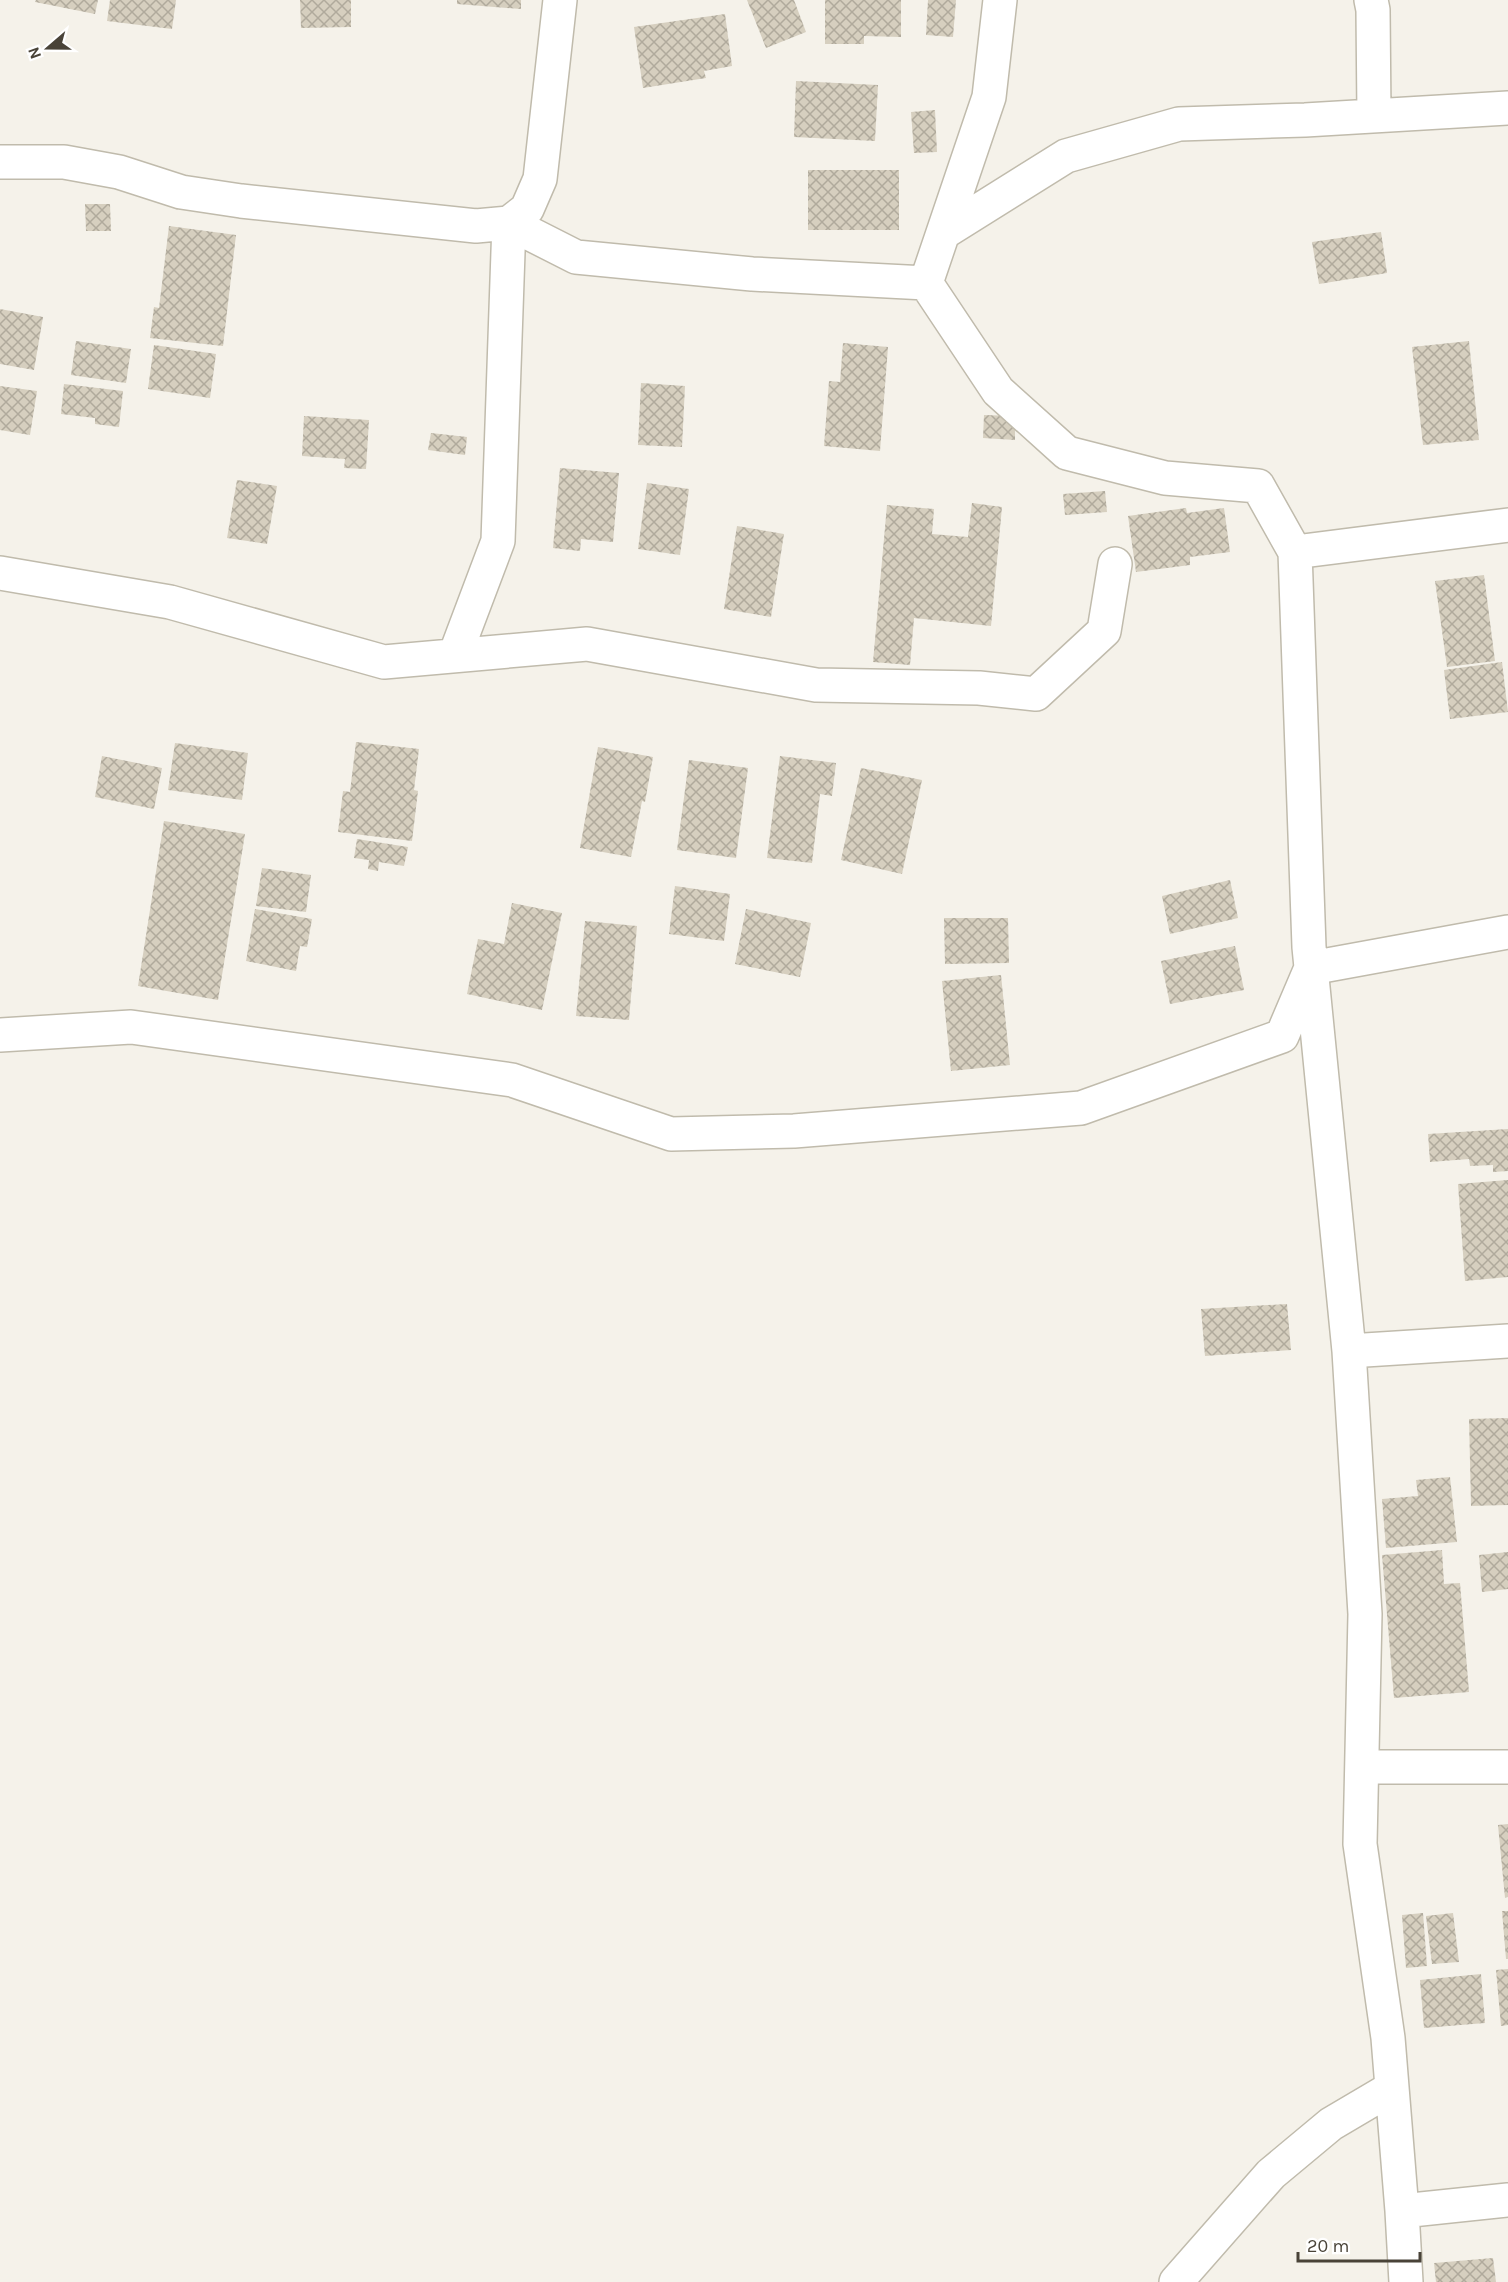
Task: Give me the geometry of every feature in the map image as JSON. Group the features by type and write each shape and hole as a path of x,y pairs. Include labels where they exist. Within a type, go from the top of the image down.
{"street":[{"path":"509,223 527,209 540,179 560,0"},
{"path":"926,283 989,97 1000,0"},
{"path":"1371,0 1374,116"},
{"path":"943,233 1066,156 1179,124 1508,108"},
{"path":"0,162 64,162 119,172 181,192 241,201 476,226 509,223 576,257 752,274 926,283"},
{"path":"455,656 498,541 509,223"},
{"path":"926,283 998,392 1067,453 1165,478 1258,486 1295,552 1311,968 1349,1351 1365,1614 1360,1844 1388,2038 1406,2282"},
{"path":"1295,552 1508,525"},
{"path":"0,573 170,602 384,662 586,644 816,685 979,688 1036,694 1104,631 1115,564"},
{"path":"1311,968 1508,932"},
{"path":"0,1035 131,1027 512,1080 671,1134 794,1131 1081,1108 1282,1036 1311,968"},
{"path":"1349,1351 1508,1341"},
{"path":"1362,1767 1508,1767"},
{"path":"1176,2282 1271,2174 1331,2124 1392,2088"},
{"path":"1402,2211 1508,2200"}],"building":[{"path":"36,0 98,0 95,14 35,2"},
{"path":"110,0 176,0 172,29 107,21"},
{"path":"300,0 351,0 351,27 301,28"},
{"path":"457,0 521,0 521,9 457,4"},
{"path":"747,0 794,0 806,32 766,48"},
{"path":"825,0 901,0 901,37 864,36 864,44 825,44"},
{"path":"928,0 956,0 953,37 926,35"},
{"path":"725,14 732,66 704,71 706,78 643,88 634,27"},
{"path":"796,81 878,85 875,141 794,137"},
{"path":"935,110 937,152 914,153 911,112"},
{"path":"808,170 899,170 899,230 808,230"},
{"path":"85,204 110,204 111,231 86,231"},
{"path":"169,226 236,235 223,346 150,338 154,307 159,308"},
{"path":"1381,232 1387,273 1319,284 1312,242"},
{"path":"0,309 43,317 34,370 0,364"},
{"path":"76,341 131,349 126,383 71,375"},
{"path":"1469,341 1479,440 1423,445 1412,347"},
{"path":"843,343 888,347 880,451 824,446 829,381 840,382"},
{"path":"154,345 216,354 210,398 148,389"},
{"path":"641,383 685,386 682,447 638,445"},
{"path":"64,384 123,391 119,427 95,424 95,418 61,414"},
{"path":"0,386 37,391 30,435 0,430"},
{"path":"984,415 1015,416 1015,440 983,438"},
{"path":"304,416 369,420 366,469 344,468 345,459 302,456"},
{"path":"431,433 467,437 465,455 428,450"},
{"path":"560,468 619,473 613,542 581,539 580,551 553,548"},
{"path":"237,480 277,486 267,544 227,538"},
{"path":"647,483 689,489 680,555 638,549"},
{"path":"1105,491 1107,512 1065,515 1063,494"},
{"path":"972,503 1002,507 991,626 914,618 910,665 873,662 887,505 934,509 932,534 968,537"},
{"path":"1186,508 1187,513 1224,508 1230,552 1190,557 1190,565 1136,572 1128,516"},
{"path":"737,526 784,534 771,617 724,609"},
{"path":"1484,575 1495,661 1447,667 1435,581"},
{"path":"1502,662 1508,712 1450,719 1444,670"},
{"path":"356,742 419,749 414,790 418,791 412,841 338,832 343,791 350,792"},
{"path":"175,743 248,753 242,800 168,790"},
{"path":"598,747 653,757 645,802 642,801 631,857 580,848"},
{"path":"102,756 162,768 154,809 95,797"},
{"path":"780,756 836,763 832,796 820,794 812,863 767,858"},
{"path":"689,760 748,768 736,858 677,850"},
{"path":"861,768 922,780 902,874 841,860"},
{"path":"164,821 245,834 218,1000 138,986"},
{"path":"357,839 408,847 404,866 379,862 378,871 368,869 369,860 354,858"},
{"path":"262,868 311,875 306,912 256,906"},
{"path":"1230,880 1238,918 1170,934 1162,896"},
{"path":"675,886 730,894 724,941 669,934"},
{"path":"512,903 562,913 542,1010 467,994 478,939 504,944"},
{"path":"255,909 312,919 307,947 300,946 296,971 246,961"},
{"path":"746,909 811,923 800,977 735,964"},
{"path":"944,918 1008,918 1009,963 945,964"},
{"path":"585,921 637,926 629,1020 576,1016"},
{"path":"1235,946 1244,990 1170,1004 1161,961"},
{"path":"1001,975 1010,1065 951,1071 942,981"},
{"path":"1508,1129 1508,1171 1493,1172 1493,1165 1470,1166 1469,1159 1430,1162 1428,1134"},
{"path":"1508,1180 1508,1277 1465,1281 1458,1184"},
{"path":"1287,1304 1291,1350 1205,1356 1201,1309"},
{"path":"1508,1418 1508,1505 1471,1506 1469,1419"},
{"path":"1450,1477 1457,1542 1386,1548 1382,1499 1418,1496 1416,1480"},
{"path":"1442,1550 1444,1584 1460,1583 1469,1692 1394,1698 1382,1555"},
{"path":"1508,1552 1508,1589 1482,1592 1479,1555"},
{"path":"1508,1824 1508,1897 1505,1898 1498,1825"},
{"path":"1502,1911 1508,1911 1508,1959 1506,1959"},
{"path":"1423,1913 1427,1966 1406,1968 1402,1915"},
{"path":"1453,1913 1459,1962 1432,1964 1426,1916"},
{"path":"1508,1969 1508,2025 1501,2026 1496,1970"},
{"path":"1481,1974 1485,2023 1424,2028 1420,1980"},
{"path":"1493,2258 1496,2282 1436,2282 1434,2263"}]}
